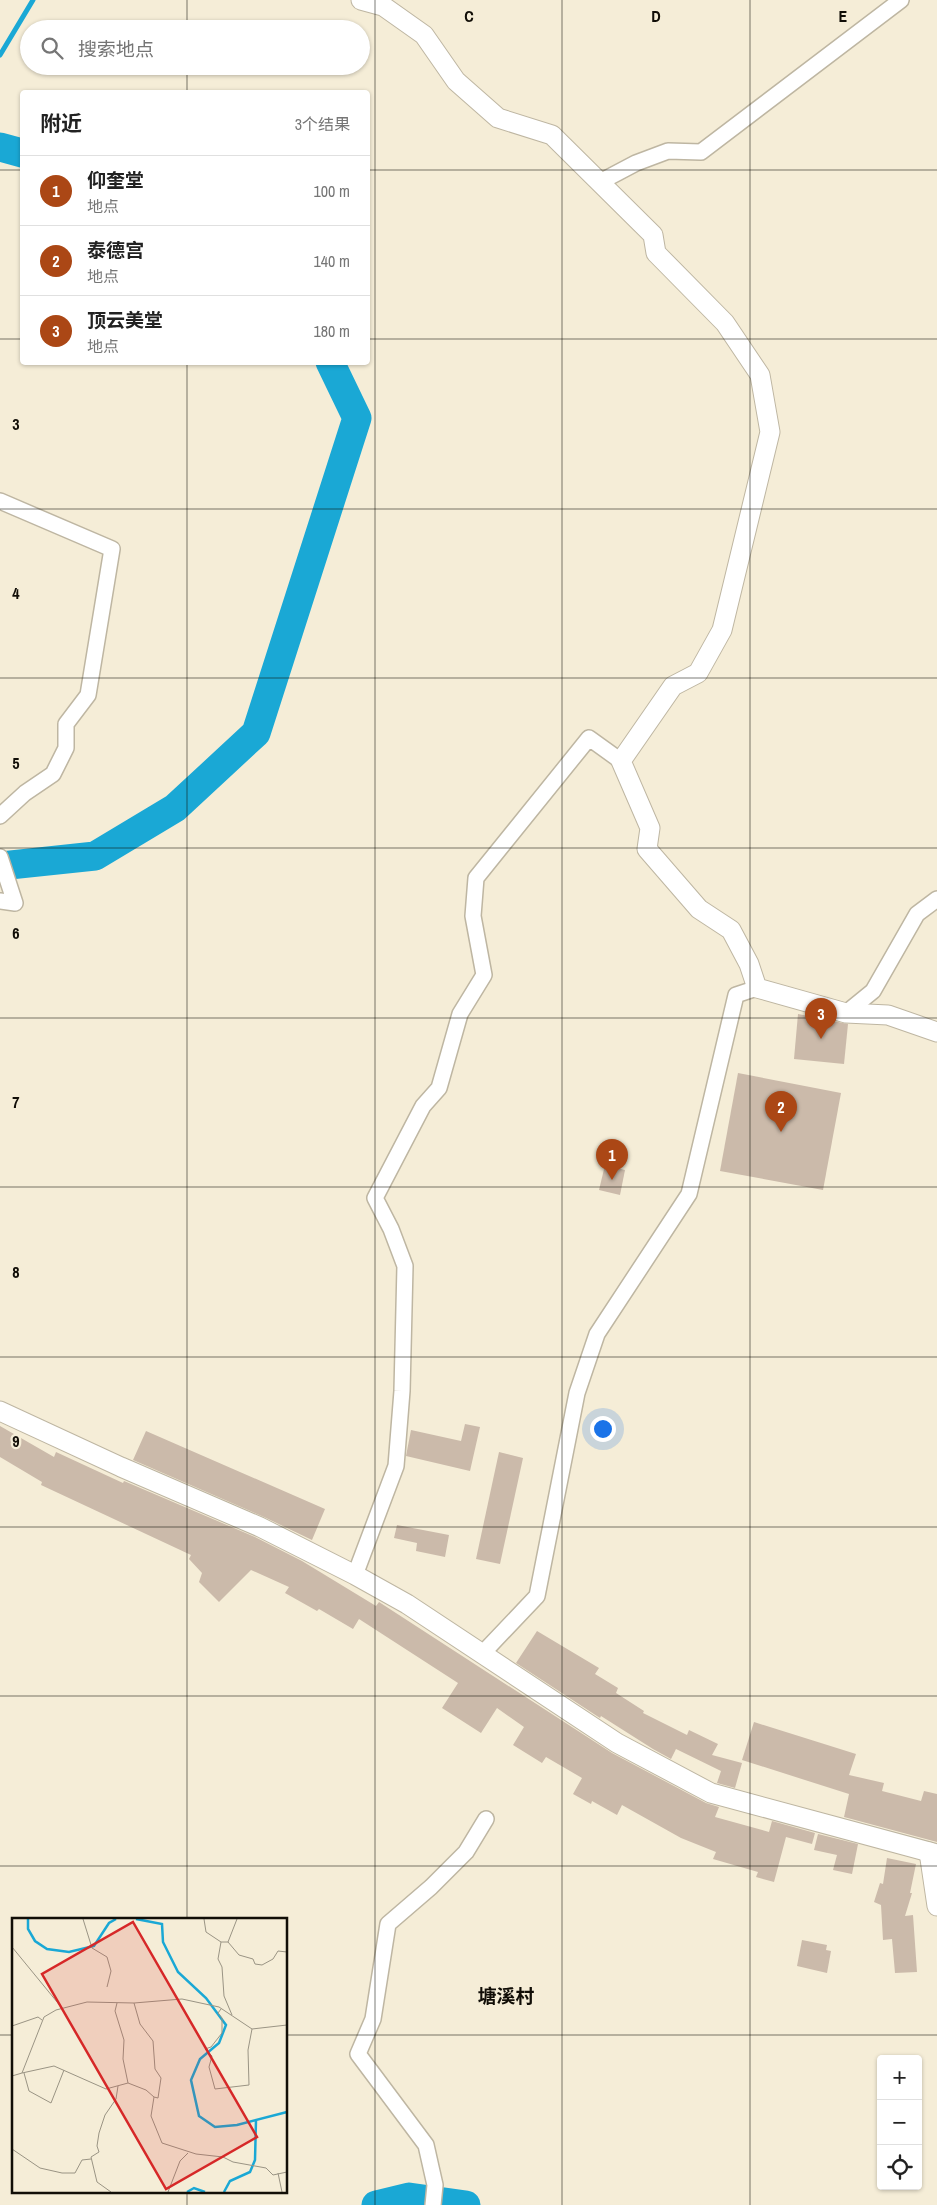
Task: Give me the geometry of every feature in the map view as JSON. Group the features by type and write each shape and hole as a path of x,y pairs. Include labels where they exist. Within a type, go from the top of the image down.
{"street":[{"path":"361,0 383,6 424,35 456,81 498,118 552,135 653,235 656,253 730,331 760,375 770,432 722,630 698,673 673,686 621,761"},
{"path":"600,182 636,163 668,151 701,152 902,0"},
{"path":"0,501 112,549 88,695 66,724 66,748 54,774 25,793 0,816"},
{"path":"355,1575 396,1466 402,1391 405,1266 391,1229 375,1198 423,1106 439,1088 460,1014 484,975 473,916 476,878 589,738 621,761 650,828 647,849 699,909 731,930 749,964 757,988"},
{"path":"0,857 7,902"},
{"path":"846,1013 872,990 916,914 937,899"},
{"path":"482,1654 537,1596 577,1393 597,1334 689,1194 736,995 757,988 846,1013 888,1015 937,1032"},
{"path":"0,1411 121,1467 260,1527 355,1575 407,1604 617,1743 711,1793 933,1853 937,1906"},
{"path":"433,2205 434,2185 426,2145 358,2054 372,2019 388,1924 431,1887 466,1852 486,1819"}],"building":[{"path":"798,1014 848,1024 844,1064 794,1059"},
{"path":"738,1073 841,1093 823,1190 720,1171"},
{"path":"605,1165 625,1170 620,1195 599,1190"},
{"path":"465,1424 480,1427 470,1471 406,1456 411,1430 461,1441"},
{"path":"0,1426 54,1457 56,1452 123,1483 124,1481 255,1537 302,1561 376,1606 379,1602 612,1753 706,1803 719,1807 715,1817 769,1832 772,1821 815,1833 812,1844 786,1837 774,1882 756,1877 758,1872 713,1859 716,1852 681,1838 622,1805 617,1815 592,1801 591,1804 573,1794 582,1778 546,1757 542,1763 513,1745 524,1727 497,1708 481,1733 442,1708 458,1683 359,1619 353,1629 319,1609 317,1611 285,1593 289,1587 251,1570 219,1602 199,1582 202,1573 189,1559 191,1555 41,1485 42,1482 0,1457"},
{"path":"146,1431 325,1509 312,1540 133,1460"},
{"path":"499,1452 523,1458 500,1564 476,1559"},
{"path":"397,1525 449,1535 445,1557 416,1551 417,1543 394,1538"},
{"path":"537,1631 599,1668 595,1674 618,1688 616,1693 644,1711 643,1713 687,1735 689,1730 718,1744 712,1755 742,1763 735,1788 717,1783 721,1771 676,1749 671,1759 601,1716 600,1718 516,1663"},
{"path":"754,1722 856,1754 849,1775 884,1783 882,1791 921,1801 924,1791 937,1794 937,1842 844,1817 849,1794 742,1760"},
{"path":"818,1834 858,1844 852,1874 833,1870 837,1855 814,1850"},
{"path":"887,1858 916,1864 910,1893 912,1893 905,1916 913,1915 917,1972 895,1973 892,1939 883,1940 881,1905 874,1902 880,1883 883,1884"},
{"path":"802,1940 827,1945 826,1950 831,1951 827,1973 797,1966"}],"waterway":[{"path":"21,20 33,0"},
{"path":"0,55 20,22"},
{"path":"0,147 20,152"},
{"path":"0,866 95,856 175,808 256,733 357,418 331,365"},
{"path":"376,2205 409,2197 466,2205"}],"place":[{"name":"顶云美堂","path":"821,1039"},
{"name":"泰德宫","path":"781,1132"},
{"name":"仰奎堂","path":"612,1180"}],"district":[{"name":"塘溪村","path":"506,1996"}]}
